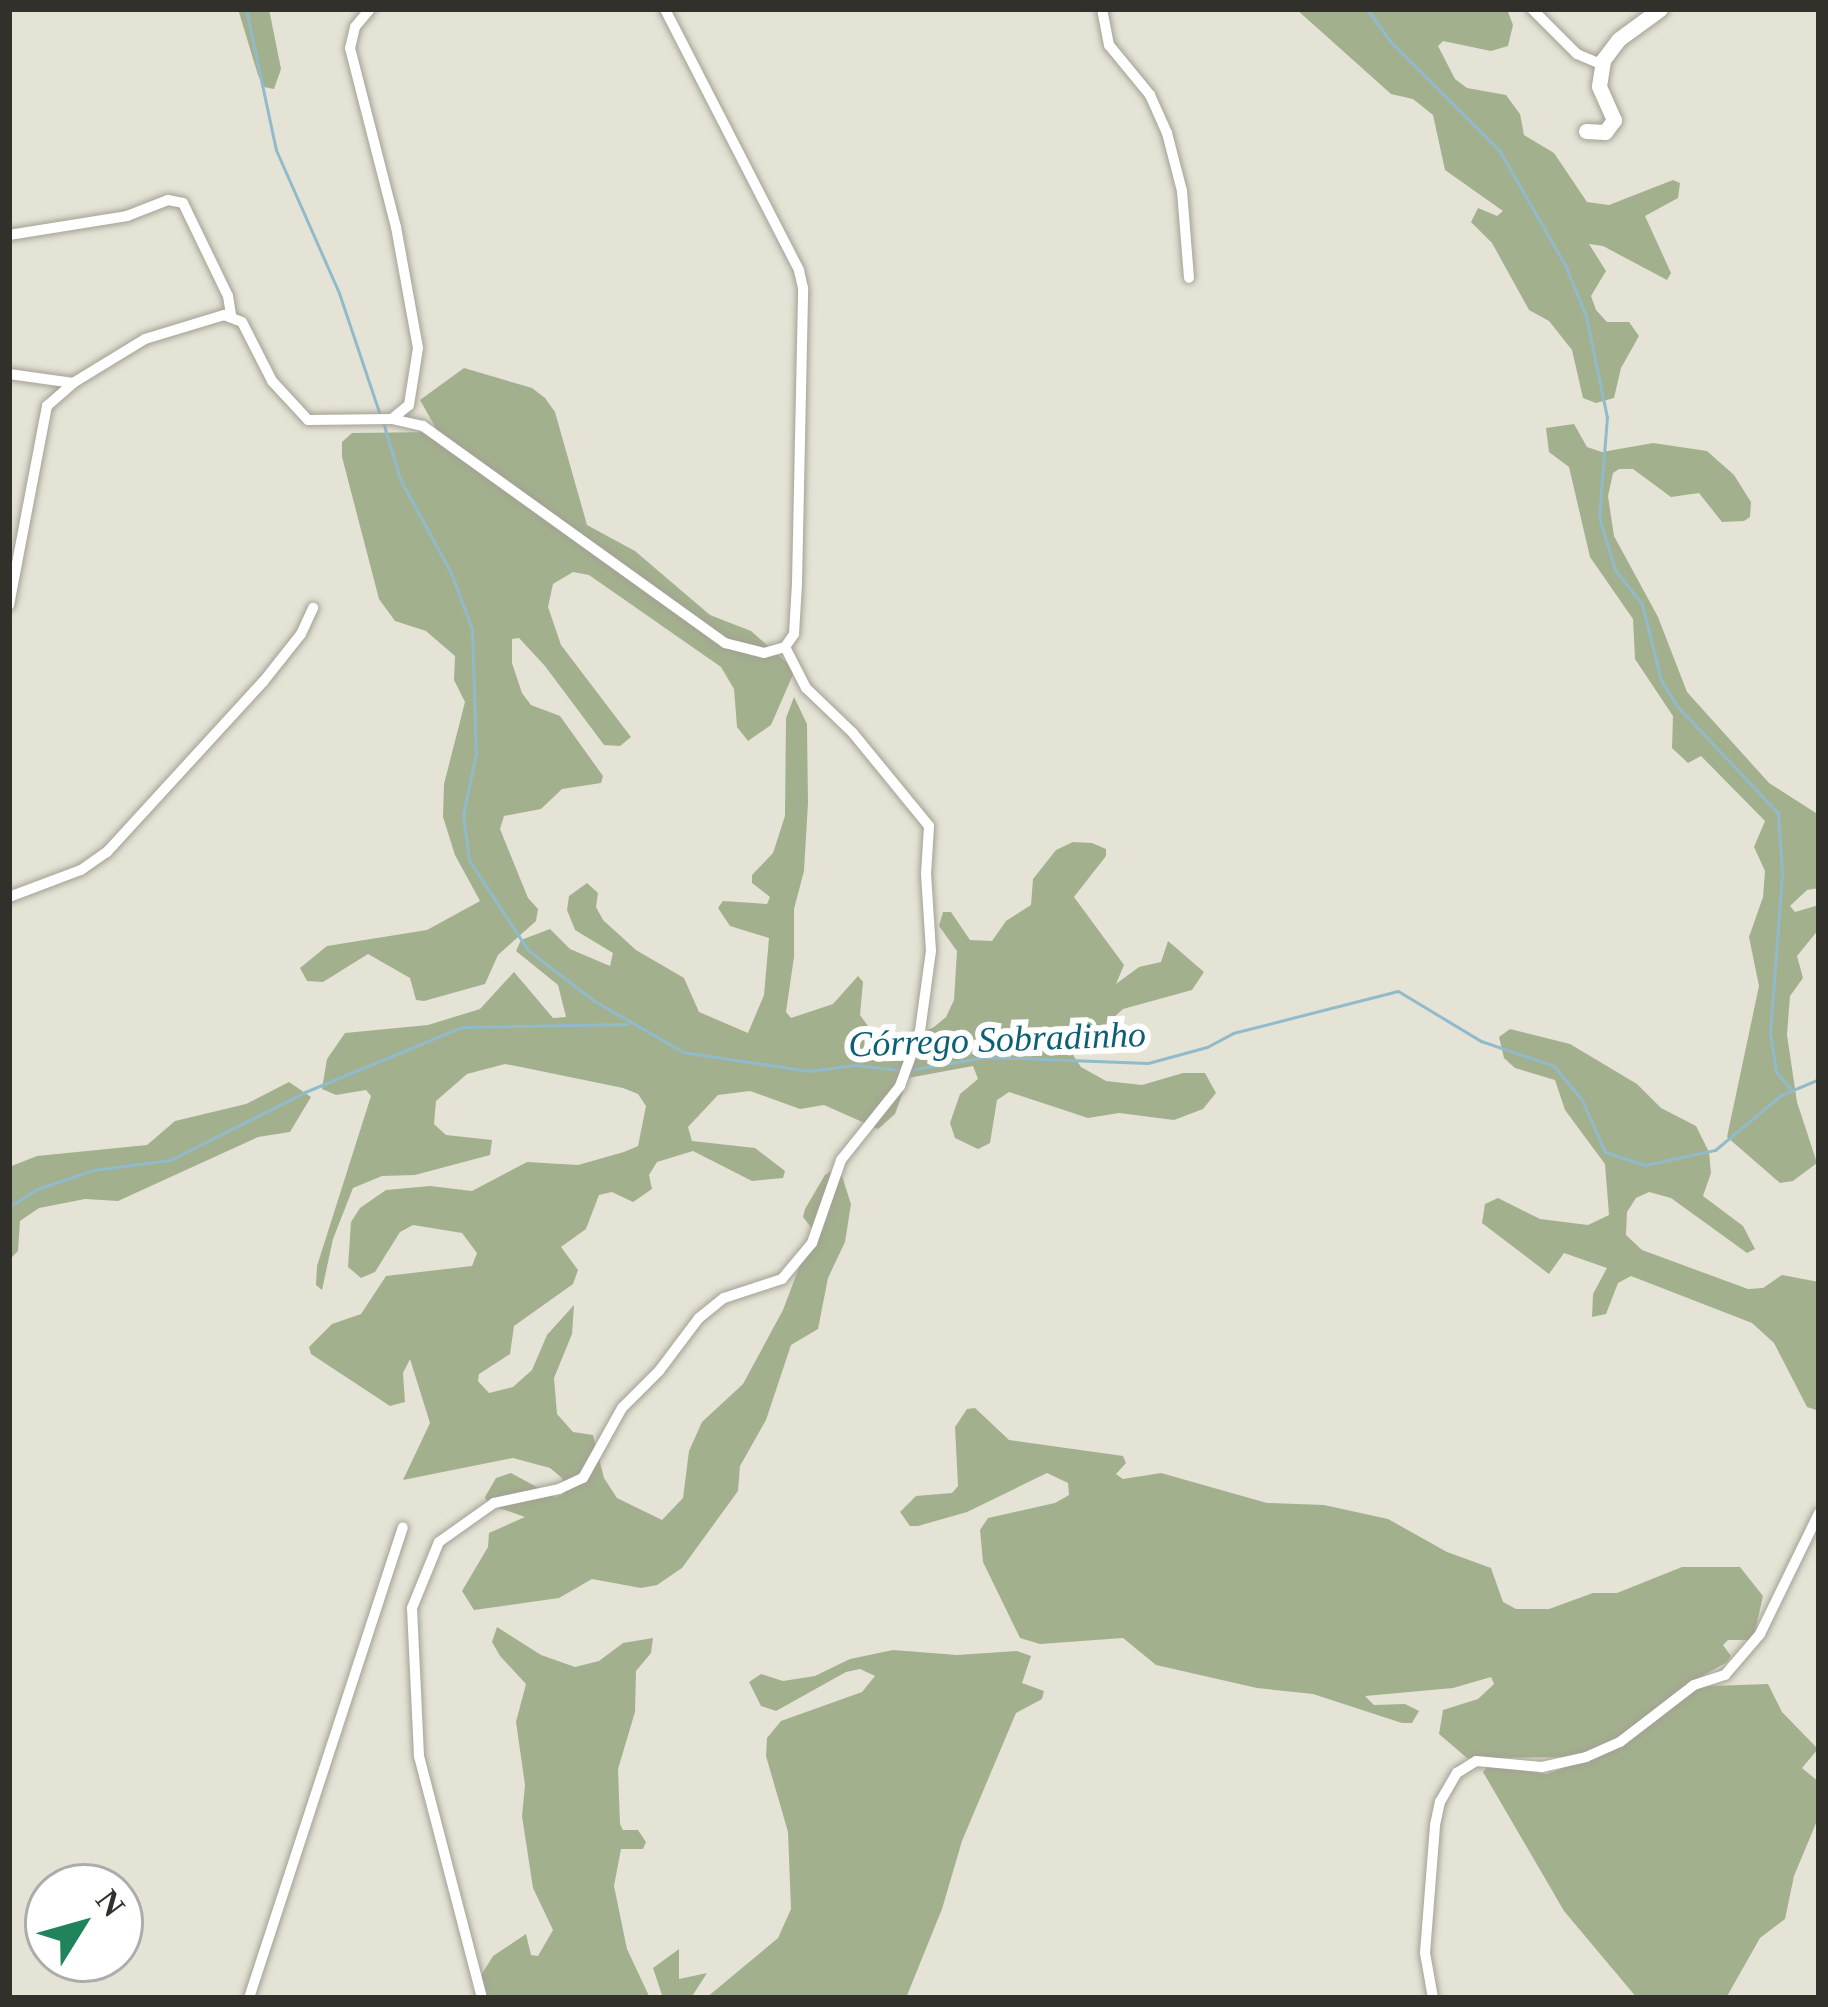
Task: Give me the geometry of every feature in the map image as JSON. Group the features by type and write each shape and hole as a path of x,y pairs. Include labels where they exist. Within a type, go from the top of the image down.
{"street":[{"path":"370,9 355,27 350,48 400,244 418,348 409,405 392,419"},
{"path":"9,235 127,216 168,200 183,203 228,296 231,316 246,329 272,381 308,420 392,419 423,426 725,643 764,653 785,647 794,634 797,583 803,288 799,270 665,9"},
{"path":"1102,9 1109,45 1150,95 1167,133 1182,190 1189,278"},
{"path":"1532,9 1577,54 1601,64"},
{"path":"1586,131 1606,132 1614,120 1599,86 1601,64 1616,42 1660,9"},
{"path":"9,605 41,419 73,383 145,339 209,316 231,316"},
{"path":"9,374 73,383"},
{"path":"9,897 81,870 107,852 263,682 301,634 313,608"},
{"path":"482,1998 419,1756 412,1608 439,1542 494,1503 559,1490 583,1478 622,1408 651,1381 698,1318 724,1298 782,1279 812,1243 841,1160 900,1085 920,1031 931,951 929,826 853,733 804,685 785,647"},
{"path":"1433,1998 1425,1953 1435,1825 1440,1802 1457,1773 1476,1761 1542,1767 1586,1757 1620,1742 1694,1685 1725,1675 1762,1631 1819,1513"},
{"path":"249,1998 403,1528"}],"green space":[{"path":"238,9 269,9 281,69 274,89 264,87 258,75"},
{"path":"1296,9 1507,9 1513,25 1508,46 1491,51 1443,41 1438,46 1455,79 1467,88 1506,95 1520,114 1524,135 1554,153 1587,202 1609,205 1673,180 1680,183 1678,198 1645,216 1671,273 1667,280 1603,246 1589,244 1606,271 1591,296 1596,310 1607,322 1629,322 1639,336 1621,368 1614,398 1596,403 1583,398 1572,350 1549,321 1529,310 1492,243 1471,222 1478,208 1497,216 1503,211 1445,170 1433,115 1413,99 1391,94"},
{"path":"464,368 532,388 545,398 555,412 587,525 635,551 710,615 751,631 795,670 771,725 748,741 737,727 734,689 721,667 589,575 573,572 553,584 548,607 561,645 631,737 620,746 604,745 545,666 519,638 512,639 512,663 522,693 531,705 560,716 603,776 601,783 562,789 541,809 504,816 500,829 528,898 538,909 536,921 498,955 485,984 424,1001 416,1000 410,978 368,954 323,982 307,981 300,968 327,946 427,930 480,901 455,855 443,817 444,784 465,702 454,680 455,656 426,631 395,621 379,599 342,457 342,442 352,433 438,432 420,400"},
{"path":"1574,424 1587,447 1602,452 1653,443 1707,451 1734,475 1751,502 1750,517 1722,522 1699,493 1671,497 1633,469 1613,473 1608,496 1614,536 1658,617 1687,692 1769,783 1819,815 1819,888 1807,890 1790,906 1795,912 1819,905 1819,929 1797,956 1803,978 1790,996 1787,1035 1797,1102 1817,1163 1793,1181 1780,1183 1727,1137 1759,986 1749,937 1763,897 1765,871 1754,847 1765,821 1701,756 1688,763 1672,748 1673,716 1635,659 1633,619 1590,557 1569,467 1549,452 1546,428"},
{"path":"794,697 807,724 808,803 804,871 794,909 794,957 786,1012 791,1018 833,1004 858,976 863,982 860,1015 873,1033 906,1040 934,1027 946,1017 954,1000 957,951 939,926 943,912 951,912 970,940 992,941 1006,921 1031,905 1033,879 1056,850 1073,842 1092,843 1106,849 1106,856 1074,897 1124,965 1116,984 1139,967 1161,962 1168,941 1204,972 1192,990 1123,1009 1073,1055 1081,1067 1106,1081 1142,1085 1183,1073 1205,1073 1216,1093 1203,1109 1174,1120 1119,1113 1088,1118 1009,1092 997,1100 990,1143 978,1149 955,1138 950,1123 960,1094 978,1079 973,1066 908,1078 895,1114 878,1129 824,1105 800,1109 750,1091 718,1095 688,1127 692,1141 755,1148 785,1171 783,1178 752,1181 693,1151 657,1162 649,1175 652,1189 633,1202 612,1192 599,1195 586,1229 561,1247 578,1270 573,1284 514,1326 510,1354 479,1374 478,1381 489,1393 513,1387 532,1370 547,1335 574,1305 572,1334 554,1378 557,1414 573,1432 593,1435 604,1478 617,1498 662,1520 683,1498 689,1451 702,1422 743,1384 783,1310 813,1230 803,1217 805,1209 825,1175 839,1167 851,1204 845,1242 828,1278 818,1329 791,1345 766,1420 740,1466 738,1491 682,1568 657,1585 641,1588 592,1579 559,1598 474,1610 462,1591 488,1547 489,1533 525,1517 488,1504 485,1497 496,1478 511,1473 555,1497 565,1493 562,1478 550,1468 513,1458 403,1480 430,1423 410,1359 403,1373 405,1402 390,1406 311,1354 309,1347 332,1324 361,1314 386,1276 472,1266 477,1253 462,1233 413,1225 400,1232 375,1272 361,1278 348,1267 351,1222 360,1208 386,1190 430,1186 472,1191 527,1162 578,1165 624,1152 638,1146 646,1106 638,1094 623,1088 505,1064 467,1074 436,1101 434,1124 446,1135 492,1140 490,1155 415,1175 382,1176 353,1188 333,1239 322,1290 316,1285 317,1266 371,1096 366,1090 336,1095 322,1089 327,1059 345,1033 428,1025 480,1009 514,972 553,1018 566,1017 558,985 516,951 521,940 550,929 570,949 610,966 613,953 575,930 567,910 569,896 587,883 598,893 596,907 603,920 636,950 684,978 699,1012 748,1033 764,995 769,938 730,926 718,908 723,901 767,904 770,897 752,883 752,875 773,853 785,816 786,718"},
{"path":"1510,1029 1570,1044 1637,1084 1661,1108 1696,1126 1709,1152 1711,1173 1703,1196 1743,1226 1755,1249 1747,1253 1671,1198 1649,1192 1636,1198 1627,1212 1626,1235 1642,1250 1748,1289 1763,1288 1782,1275 1819,1282 1819,1411 1807,1407 1774,1343 1752,1323 1631,1276 1618,1283 1606,1314 1592,1317 1593,1294 1607,1268 1564,1253 1549,1274 1482,1223 1485,1204 1498,1198 1540,1219 1588,1225 1609,1215 1605,1164 1565,1110 1555,1080 1515,1068 1504,1058 1499,1037"},
{"path":"289,1082 311,1097 290,1132 258,1137 118,1201 85,1199 39,1208 20,1221 18,1251 9,1260 9,1167 37,1156 147,1145 175,1121 246,1104"},
{"path":"975,1408 1009,1440 1123,1456 1126,1463 1116,1474 1123,1479 1161,1473 1267,1503 1324,1505 1388,1519 1447,1552 1491,1568 1503,1602 1516,1609 1549,1609 1593,1593 1617,1593 1682,1567 1740,1567 1763,1596 1753,1640 1728,1640 1723,1645 1731,1656 1727,1662 1683,1687 1768,1684 1782,1712 1818,1749 1802,1768 1819,1782 1819,1816 1794,1876 1785,1919 1760,1938 1726,1998 1637,1998 1564,1911 1483,1772 1488,1766 1547,1774 1574,1764 1571,1757 1467,1758 1439,1734 1443,1710 1478,1699 1494,1684 1491,1677 1453,1688 1365,1696 1374,1705 1405,1704 1419,1711 1412,1723 1402,1723 1313,1694 1257,1688 1156,1665 1123,1638 1040,1644 1020,1638 983,1562 980,1530 988,1518 1055,1503 1069,1495 1068,1483 1047,1473 967,1512 918,1526 910,1526 900,1512 916,1496 952,1493 958,1486 955,1427 967,1409"},
{"path":"497,1627 541,1655 575,1667 599,1661 623,1643 653,1638 651,1653 636,1671 635,1712 618,1769 620,1824 623,1830 638,1830 646,1842 643,1849 621,1849 614,1886 627,1949 650,1998 483,1998 480,1977 493,1956 526,1934 531,1955 538,1956 553,1930 533,1888 522,1816 525,1785 516,1722 526,1684 492,1642"},
{"path":"893,1650 957,1655 1017,1651 1031,1656 1022,1683 1044,1691 1042,1699 1016,1713 962,1841 942,1909 906,1998 706,1998 778,1938 791,1909 788,1832 766,1756 767,1738 781,1721 862,1692 875,1676 860,1669 846,1672 776,1711 761,1706 749,1682 761,1674 783,1681 815,1676 850,1659"},
{"path":"679,1949 679,1979 707,1973 691,1998 663,1998 653,1968"}],"waterway":[{"name":"Córrego Sobradinho","path":"246,9 276,150 339,293 379,412"},
{"path":"1367,9 1390,41 1499,150 1565,265 1586,316 1607,417 1599,517 1615,570 1642,604 1661,680 1678,707 1778,813 1782,874 1770,1032 1776,1072 1790,1088"},
{"name":"Córrego Sobradinho","path":"383,422 400,479 451,573 472,629 476,753 463,815 469,860 528,950 593,1000 683,1052 809,1071 856,1065 900,1070"},
{"name":"Córrego Sobradinho","path":"909,1070 986,1057 1148,1063 1207,1047 1233,1033 1398,991 1481,1041 1554,1066 1582,1100 1605,1152 1645,1165 1715,1150 1781,1095 1819,1079"},
{"path":"9,1207 37,1189 93,1170 170,1160 305,1092 462,1027 627,1024"}]}
